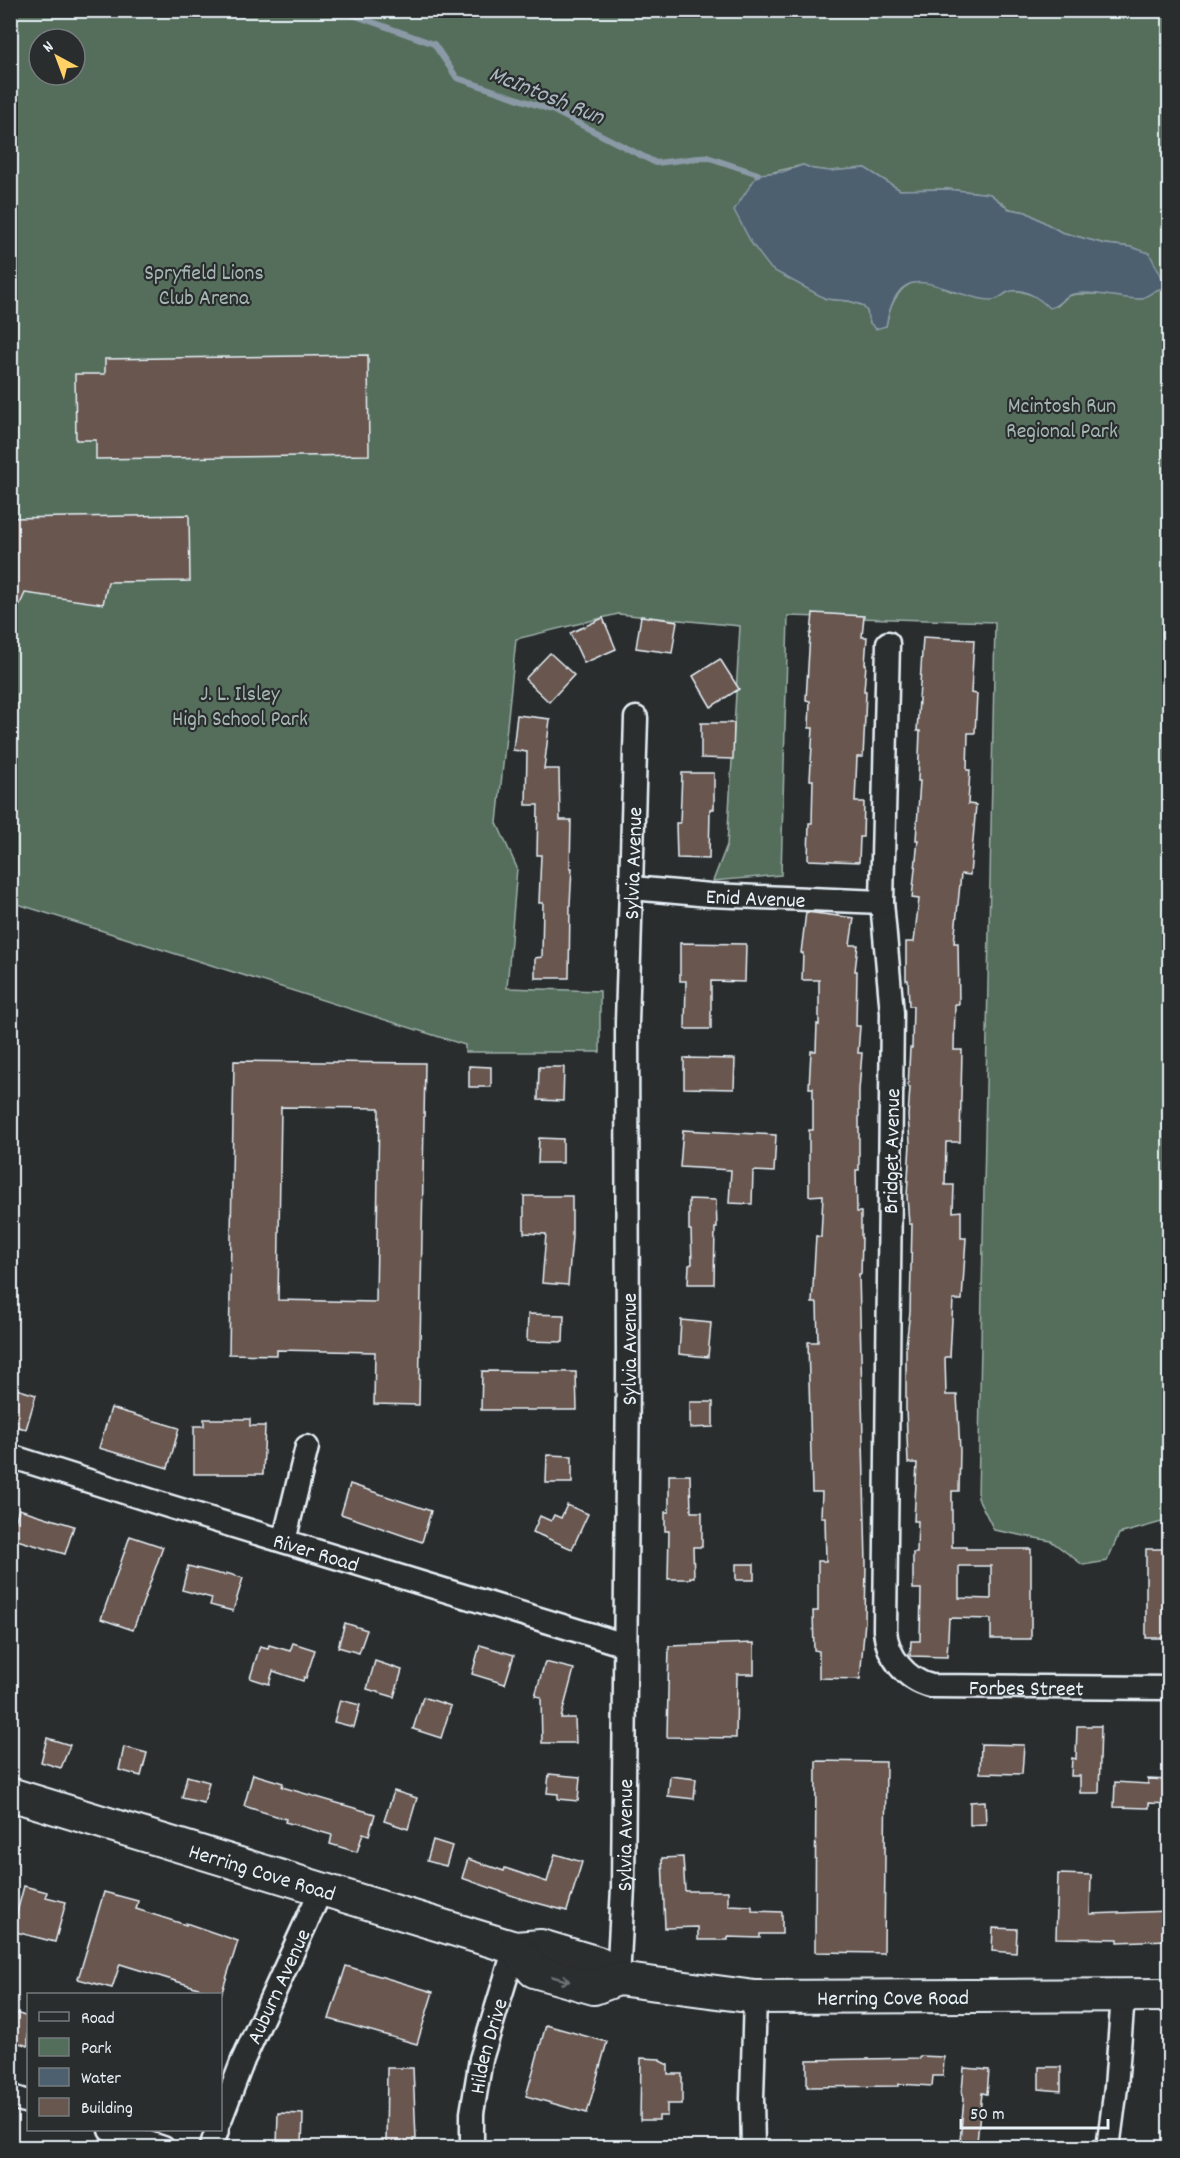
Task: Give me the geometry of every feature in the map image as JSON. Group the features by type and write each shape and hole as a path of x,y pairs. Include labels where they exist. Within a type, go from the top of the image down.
{"main road":[{"name":"Herring Cove Road","path":"10,1794 515,1948 534,1971 594,1988 618,1979 755,1997 1170,1995"}],"street":[{"name":"Bridget Avenue","path":"888,643 882,902 892,1013 885,1630 894,1658"},
{"name":"Sylvia Avenue","path":"618,1979 623,1888 628,1373 627,1023 636,718"},
{"name":"Enid Avenue","path":"632,888 710,895 882,902"},
{"path":"284,1540 307,1447"},
{"name":"River Road","path":"10,1455 624,1645"},
{"name":"Forbes Street","path":"894,1658 913,1678 936,1687 1170,1688"},
{"name":"Auburn Avenue","path":"222,2115 247,2050 322,1888"},
{"name":"Hilden Drive","path":"472,2148 472,2113 481,2059 515,1948"},
{"path":"1108,2148 1116,2086 1123,1996"},
{"path":"753,2148 755,1997"},
{"path":"10,2096 27,2102"},
{"path":"113,2131 164,2148"},
{"path":"211,2148 217,2131"}],"green space":[{"path":"11,11 1169,11 1169,1520 1119,1534 1107,1561 1083,1565 1051,1541 994,1530 978,1498 995,622 788,616 781,875 713,881 727,845 740,626 618,614 516,639 497,823 517,868 507,988 600,991 600,1052 465,1052 465,1045 11,902","holes":["803,165 830,171 865,168 900,190 947,189 990,194 1010,209 1026,212 1061,232 1105,244 1131,247 1167,289 1156,289 1141,299 1104,294 1076,294 1068,296 1057,306 1020,291 1010,291 997,299 956,292 934,283 914,282 906,286 895,299 886,326 870,323 867,311 862,305 849,301 826,299 806,287 765,174"]}],"water":[{"path":"803,165 830,171 865,168 900,190 947,189 990,194 1009,209 1026,212 1061,232 1149,253 1168,289 1159,289 1138,299 1092,293 1075,294 1049,308 1036,297 1025,292 1008,292 991,300 926,283 913,283 902,289 893,302 886,326 876,329 870,323 867,311 862,305 849,301 826,299 771,269 752,244 734,210 758,174 782,172"}],"building":[{"path":"368,355 369,455 96,459 96,440 76,440 75,374 105,374 105,359"},
{"path":"189,515 190,581 108,582 103,604 25,593 10,626 10,518"},
{"path":"813,613 864,616 862,637 867,637 865,717 863,757 857,757 855,802 864,802 863,837 860,837 859,862 808,860 809,823 812,823 813,780 810,780 813,728 809,728 810,701 806,700"},
{"path":"641,616 677,621 672,653 636,648"},
{"path":"603,618 616,649 584,663 570,633"},
{"path":"923,637 974,640 971,693 977,694 975,733 968,733 967,770 970,770 968,804 976,805 970,875 961,874 954,943 958,943 959,1004 955,1004 954,1050 962,1050 960,1142 946,1142 945,1185 954,1185 953,1212 961,1211 961,1238 966,1238 962,1300 953,1300 950,1357 945,1357 946,1395 957,1395 960,1451 959,1491 952,1491 952,1547 1031,1549 1031,1639 991,1639 991,1619 949,1618 947,1657 910,1656 911,1641 920,1641 921,1589 913,1589 913,1553 917,1553 918,1521 914,1521 917,1463 908,1463 906,1407 906,1345 910,1312 912,1224 909,1224 907,1196 910,1143 908,1116 910,1087 908,1087 913,1006 909,1006 908,980 906,980 906,942 914,942 919,899 912,898 918,840 916,840 920,781 918,781 920,731 917,731","holes":["959,1566 991,1566 991,1599 959,1598"]},
{"path":"550,653 574,675 549,702 525,679"},
{"path":"720,659 739,689 711,707 693,676"},
{"path":"517,715 550,719 544,769 559,769 560,820 571,820 569,978 535,978 535,958 542,957 543,903 539,903 541,855 537,855 538,805 526,805 527,752 513,750"},
{"path":"701,723 734,723 733,759 701,758"},
{"path":"682,773 714,773 714,809 710,809 709,859 677,858 676,823 680,823"},
{"path":"806,912 854,918 850,945 858,945 855,971 857,971 856,1026 860,1026 858,1053 862,1053 859,1090 859,1170 856,1170 857,1212 861,1212 862,1238 861,1274 859,1274 866,1564 865,1621 860,1679 819,1678 819,1651 814,1650 813,1611 818,1611 818,1561 826,1561 825,1517 821,1517 822,1492 812,1492 808,1342 818,1342 817,1303 812,1303 816,1236 821,1237 823,1195 809,1196 809,1130 813,1130 813,1088 809,1088 811,1051 816,1051 817,1024 819,1025 819,980 802,980 803,953 801,953"},
{"path":"680,943 746,944 745,982 711,981 711,1029 685,1029 686,981 680,981"},
{"path":"684,1058 735,1059 734,1089 684,1088"},
{"path":"234,1061 425,1063 419,1405 374,1404 375,1352 277,1350 277,1355 229,1354","holes":["281,1107 379,1108 376,1302 278,1300"]},
{"path":"469,1066 491,1067 491,1087 469,1087"},
{"path":"539,1067 564,1067 563,1101 538,1100"},
{"path":"683,1130 776,1135 774,1172 753,1171 752,1204 729,1203 731,1170 680,1167"},
{"path":"539,1138 563,1139 563,1163 538,1163"},
{"path":"524,1196 572,1196 572,1237 568,1285 542,1283 546,1234 524,1233"},
{"path":"689,1199 716,1200 714,1284 688,1284 689,1265 692,1264"},
{"path":"528,1314 564,1315 563,1342 527,1341"},
{"path":"681,1320 711,1323 708,1357 679,1354"},
{"path":"482,1371 576,1372 577,1410 481,1410"},
{"path":"10,1387 36,1395 26,1429 10,1425"},
{"path":"690,1402 713,1402 713,1427 690,1428"},
{"path":"111,1408 179,1428 168,1468 99,1448"},
{"path":"204,1419 250,1419 250,1426 265,1426 263,1474 194,1474 194,1426 204,1426"},
{"path":"547,1455 572,1456 572,1483 546,1483"},
{"path":"669,1475 690,1475 691,1512 702,1512 702,1547 693,1547 694,1577 690,1579 668,1579 669,1531 665,1531 665,1512 669,1512"},
{"path":"350,1484 431,1511 422,1542 341,1514"},
{"path":"567,1505 588,1514 572,1549 533,1532 540,1516 551,1521 554,1515 561,1518"},
{"path":"19,1509 74,1526 65,1554 10,1538"},
{"path":"130,1536 163,1547 133,1630 101,1619"},
{"path":"1146,1549 1170,1549 1170,1638 1146,1638"},
{"path":"736,1564 754,1564 754,1580 736,1580"},
{"path":"188,1566 243,1578 233,1611 210,1605 212,1598 182,1590"},
{"path":"345,1623 367,1630 359,1653 338,1647"},
{"path":"293,1643 315,1650 303,1681 273,1671 269,1684 250,1678 260,1646 268,1648 269,1645 290,1651"},
{"path":"754,1643 754,1674 737,1674 736,1738 667,1737 669,1646"},
{"path":"480,1645 514,1655 505,1684 472,1674"},
{"path":"375,1661 402,1670 394,1697 367,1689"},
{"path":"545,1662 574,1669 561,1718 575,1718 576,1743 542,1743 541,1697 535,1696"},
{"path":"423,1697 451,1706 441,1738 413,1729"},
{"path":"340,1700 360,1705 354,1727 334,1722"},
{"path":"1077,1726 1101,1726 1099,1793 1080,1793 1080,1776 1071,1776 1072,1758 1076,1759"},
{"path":"47,1738 70,1745 61,1768 41,1762"},
{"path":"981,1744 1024,1745 1022,1774 980,1773"},
{"path":"124,1747 147,1753 141,1776 119,1770"},
{"path":"816,1761 886,1762 884,1953 815,1952"},
{"path":"253,1774 283,1783 282,1787 375,1814 369,1835 363,1833 357,1852 330,1844 332,1835 285,1822 286,1819 244,1806"},
{"path":"549,1774 580,1777 578,1801 558,1799 558,1794 547,1793"},
{"path":"187,1776 209,1782 204,1803 182,1798"},
{"path":"670,1776 696,1779 694,1799 668,1796"},
{"path":"1148,1779 1170,1780 1170,1804 1149,1803 1149,1808 1114,1807 1115,1782 1148,1784"},
{"path":"394,1791 417,1798 408,1829 384,1821"},
{"path":"985,1801 986,1824 970,1825 970,1802"},
{"path":"433,1840 452,1846 446,1866 427,1861"},
{"path":"555,1854 582,1862 567,1911 522,1899 462,1878 468,1859 547,1882"},
{"path":"683,1857 685,1891 728,1891 728,1905 752,1906 752,1911 782,1912 782,1934 760,1934 760,1938 728,1937 728,1940 698,1940 698,1927 665,1928 662,1858"},
{"path":"1058,1874 1091,1875 1090,1914 1170,1911 1170,1938 1118,1942 1118,1939 1056,1938"},
{"path":"24,1886 47,1892 46,1897 66,1902 55,1942 12,1931"},
{"path":"104,1892 138,1901 136,1909 238,1941 222,1993 214,1993 120,1964 112,1988 78,1979"},
{"path":"993,1928 1017,1929 1016,1953 992,1951"},
{"path":"346,1966 433,1992 417,2044 329,2019"},
{"path":"16,2013 27,2017 27,2046 10,2040 10,2015 15,2016"},
{"path":"546,2025 607,2042 587,2113 526,2096"},
{"path":"920,2056 944,2057 943,2076 933,2076 932,2086 899,2084 899,2086 807,2087 807,2060 920,2058"},
{"path":"641,2058 660,2059 668,2065 668,2074 682,2074 682,2104 667,2104 667,2116 659,2116 659,2120 640,2120"},
{"path":"1039,2067 1061,2067 1061,2091 1039,2089"},
{"path":"387,2068 413,2068 416,2139 413,2139 413,2148 386,2148"},
{"path":"964,2068 989,2070 987,2094 982,2093 977,2142 960,2141"},
{"path":"278,2113 303,2114 302,2147 277,2147"}],"waterway":[{"name":"McIntosh Run","path":"339,10 434,44 457,78 554,111 656,163 707,157 758,174"},
{"name":"McIntosh Run","path":"1166,283 1170,284"}],"park label":[{"name":"Spryfield Lions Club Arena","path":"204,284"},
{"name":"Mcintosh Run Regional Park","path":"1062,416"},
{"name":"J. L. Ilsley High School Park","path":"240,704"}]}
